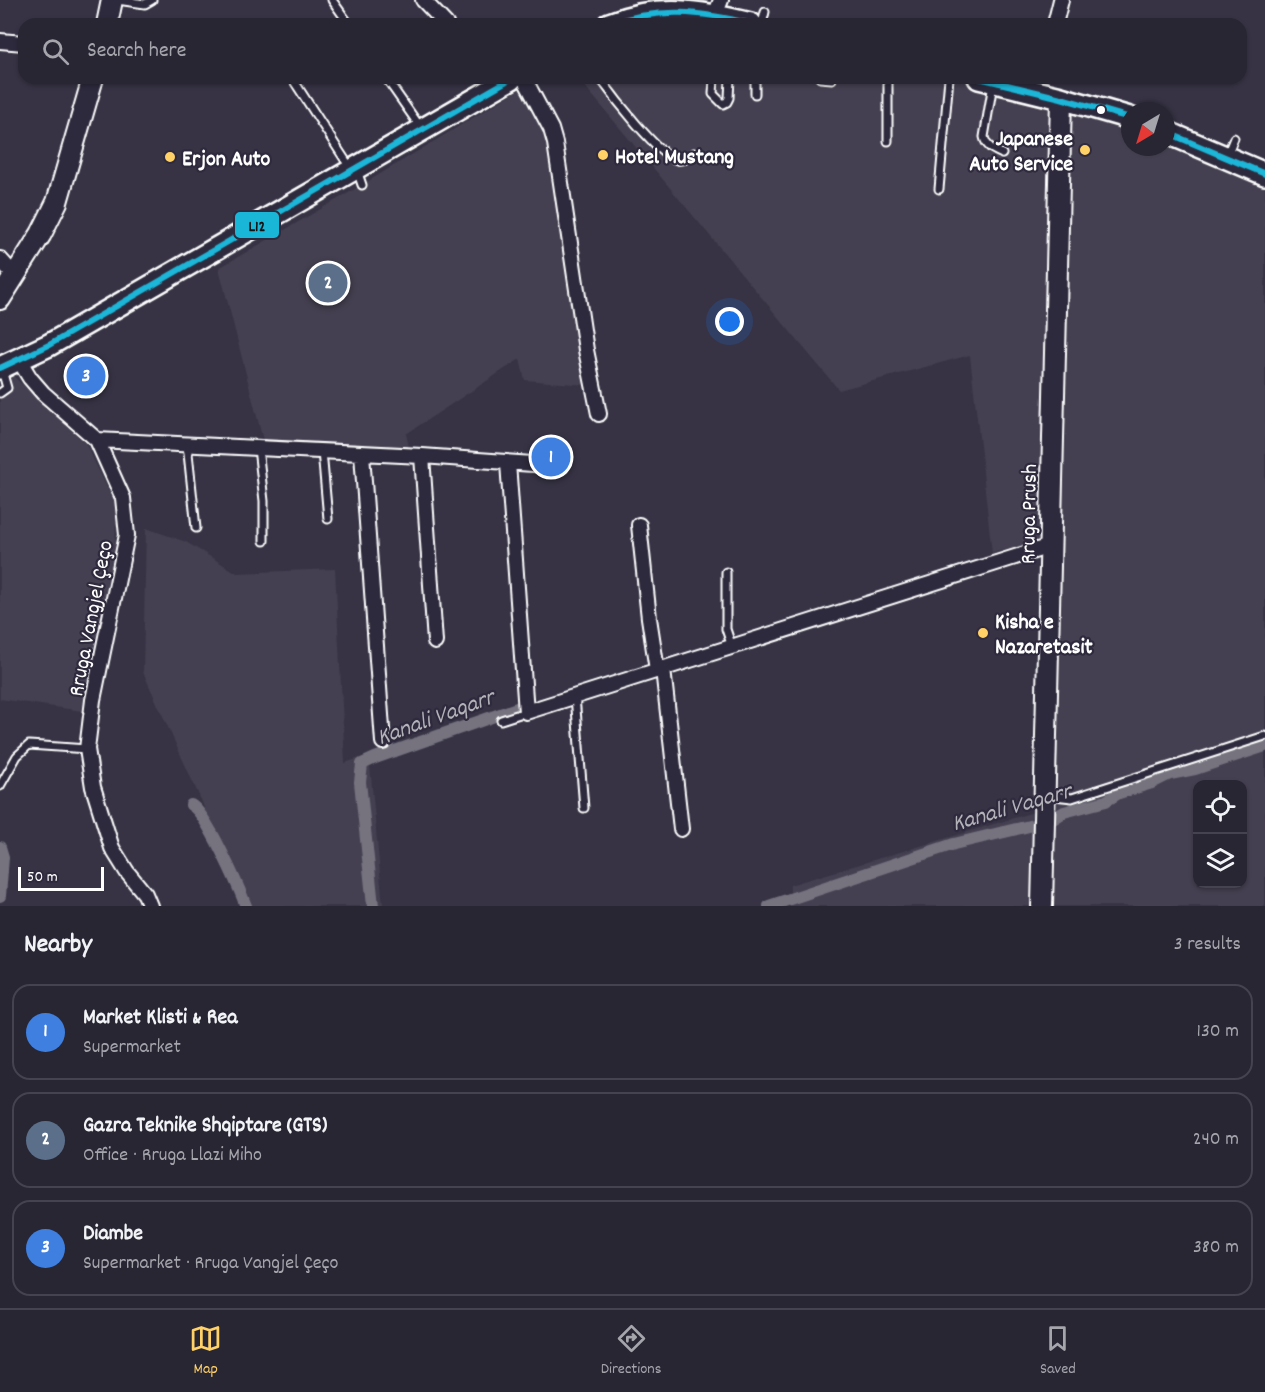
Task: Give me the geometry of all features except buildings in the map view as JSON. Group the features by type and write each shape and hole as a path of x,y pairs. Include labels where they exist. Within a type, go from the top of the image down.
{"main road":[{"path":"630,18 662,11 736,16"},
{"path":"7,365 49,345 357,175 422,130 498,84"},
{"path":"1039,85 1061,98 1121,115"},
{"path":"1175,134 1230,148 1265,174"}],"street":[{"path":"108,18 112,0"},
{"path":"423,0 440,18"},
{"path":"1056,18 1061,0"},
{"path":"0,41 18,42"},
{"path":"0,299 48,221 61,193 91,84"},
{"path":"527,84 551,129 555,143 598,414"},
{"name":"Rruga Prush","path":"1042,906 1061,98"},
{"path":"0,259 16,273"},
{"name":"Rruga Vangjel Çeço","path":"7,365 30,378 43,393 98,440 123,498 127,535 93,700 87,748 93,787 112,848 127,872 146,894 150,906"},
{"path":"98,440 422,456 561,466"},
{"path":"362,454 383,742"},
{"path":"422,456 435,642"},
{"path":"508,463 526,712 1050,546"},
{"path":"639,525 649,618 660,670 681,829"}],"lane":[{"path":"117,0 145,4 152,0"},
{"path":"332,0 345,18"},
{"path":"296,84 357,175"},
{"path":"390,84 422,130"},
{"path":"605,84 660,150 675,159 683,160 694,153"},
{"path":"713,84 712,94 723,104 729,98 730,84"},
{"path":"755,84 755,94"},
{"path":"888,84 888,141"},
{"path":"939,189 948,84"},
{"path":"986,84 985,143 1002,154"},
{"path":"0,393 7,388 7,365"},
{"path":"187,444 196,528"},
{"path":"258,448 264,501 264,541"},
{"path":"322,451 328,519"},
{"path":"726,572 726,629 732,647"},
{"path":"574,696 584,808"},
{"path":"501,720 526,712"},
{"path":"1044,811 1072,798 1265,736"},
{"path":"0,786 18,756 29,744 87,748"}],"shaded area":[{"path":"583,84 978,84 1049,101 1121,124 1121,156 1175,156 1175,144 1265,181 1265,906 790,906 790,885 1034,812 1041,541 992,553 970,355 839,390"},
{"path":"522,88 542,130 548,149 587,385 525,380 520,359 406,434 411,456 265,448 219,268"},
{"path":"11,374 86,444 116,506 115,559 82,711 0,699 0,378"},
{"path":"146,528 186,542 237,573 335,569 345,763 369,755 383,906 239,906 202,802 143,672"}],"waterway":[{"name":"Kanali Vaqarr","path":"373,906 360,782 362,764 520,707"},
{"name":"Kanali Vaqarr","path":"769,906 954,844 1050,821 1064,812 1106,801 1119,793 1152,783 1170,774 1195,769 1265,746"},
{"path":"191,805 205,821 213,835 246,906"},
{"path":"0,847 3,857 0,896"}],"transit line":[{"name":"L12","path":"632,18 663,13 697,14 723,18"},
{"name":"L12","path":"0,368 49,345 502,84"},
{"name":"L12","path":"1004,84 1121,115"},
{"name":"L12","path":"1175,136 1265,174"}],"place":[{"name":"Japanese Auto Service","path":"1085,150"},
{"name":"Hotel Mustang","path":"603,155"},
{"name":"Erjon Auto","path":"170,157"},
{"name":"Gazra Teknike Shqiptare (GTS)","path":"328,283"},
{"name":"Diambe","path":"86,376"},
{"name":"Market Klisti & Rea","path":"551,457"},
{"name":"Kisha e Nazaretasit","path":"983,633"}]}
